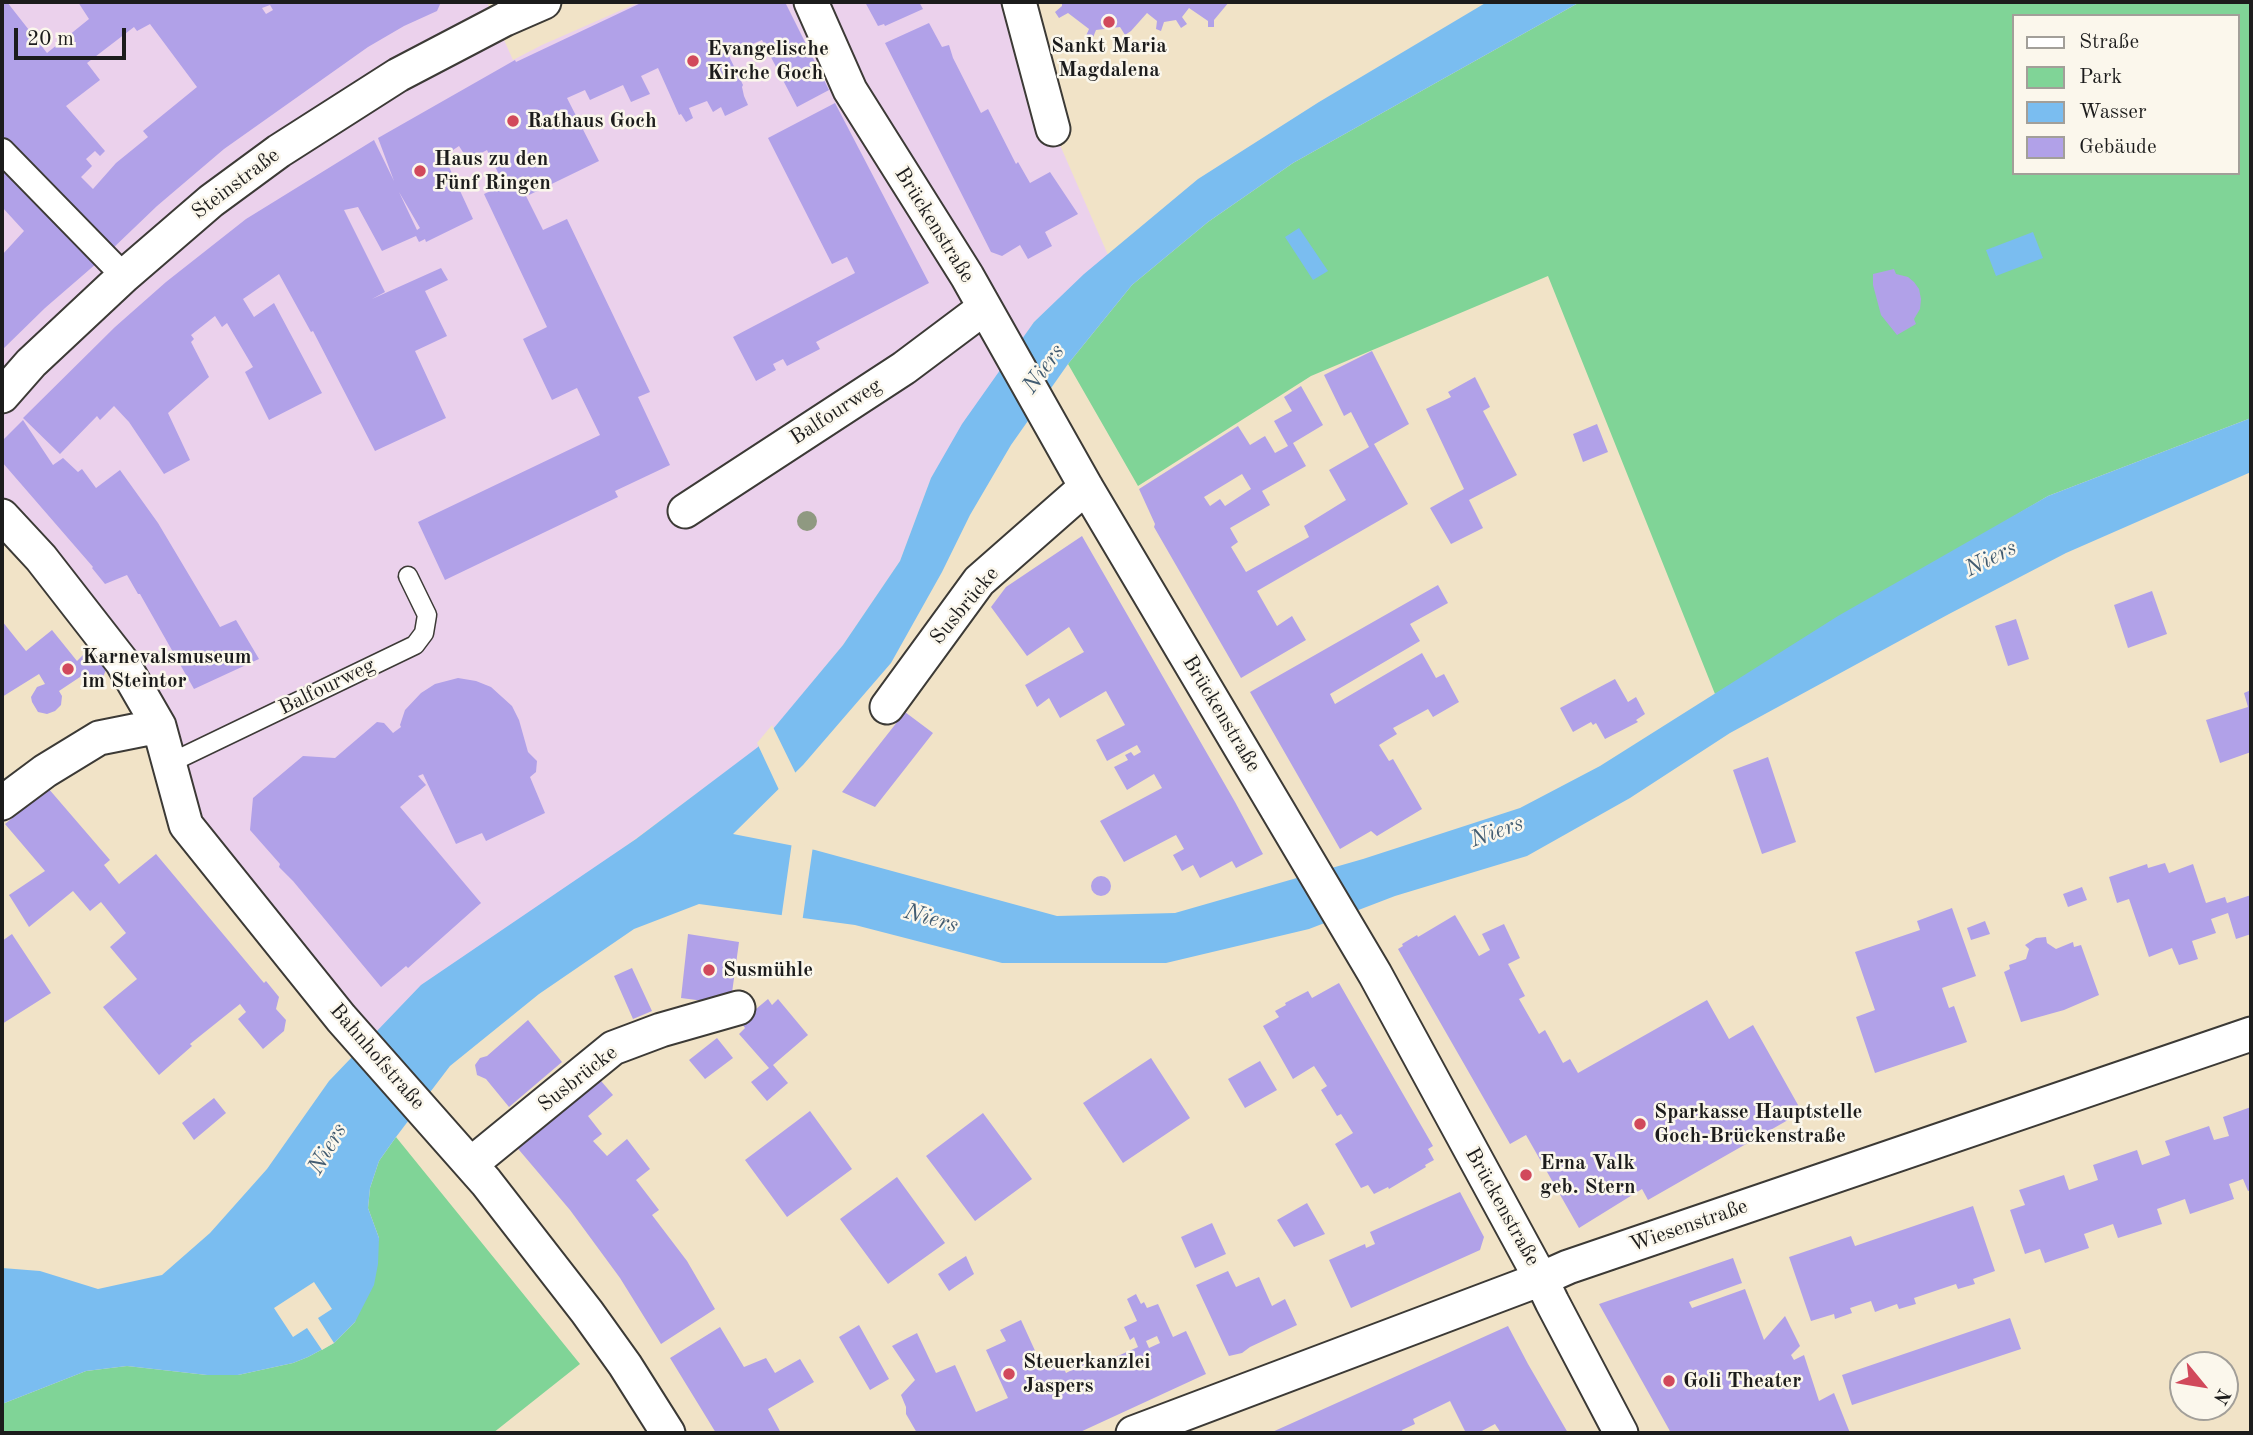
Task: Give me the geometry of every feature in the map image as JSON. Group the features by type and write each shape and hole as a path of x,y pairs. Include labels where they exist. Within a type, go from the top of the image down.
{"street":[{"name":"Steinstraße","path":"2,396 31,363 124,276 211,201 279,151 398,75 505,19 544,2"},
{"name":"Brückenstraße","path":"811,2 850,90 984,308 1086,486 1375,974 1541,1279 1621,1433"},
{"path":"1019,2 1053,129"},
{"path":"2,150 124,276"},
{"name":"Balfourweg","path":"685,510 904,368 984,308"},
{"name":"Susbrücke","path":"887,707 979,581 1086,486"},
{"name":"Bahnhofstraße","path":"2,516 41,558 122,662 159,726 186,825 341,1018 471,1164 587,1312 668,1433"},
{"path":"2,803 44,771 99,738 159,726"},
{"name":"Susbrücke","path":"471,1164 613,1048 661,1030 738,1008"},
{"name":"Wiesenstraße","path":"1133,1433 1568,1267 2251,1034"}],"lane":[{"name":"Balfourweg","path":"170,763 415,645 424,633 427,615 408,576"}],"shaded area":[{"path":"2,2 487,2 513,60 640,2 1019,2 1053,129 1108,255 1034,322 931,478 900,561 843,645 758,748 379,1029 364,1043 186,825 159,726 2,516"}],"green space":[{"path":"1580,2 2251,2 2251,418 2048,496 1715,694 1548,276 1311,376 1138,486 1068,364 1132,285 1208,222 1293,163"},
{"path":"396,1137 580,1364 493,1433 2,1433 2,1404 86,1371 127,1366 207,1375 238,1375 293,1363 334,1343 355,1322 379,1238 368,1208 370,1188 379,1161"}],"water":[{"name":"Niers","path":"1487,2 1580,2 1293,163 1208,222 1132,285 1068,364 1011,445 970,515 942,572 891,663 803,765 733,834 815,850 1057,916 1175,913 1363,859 1520,808 1600,766 1838,616 2048,496 2251,418 2251,472 2066,553 1949,614 1730,733 1630,798 1527,856 1395,896 1309,929 1166,963 1002,963 855,925 699,904 634,929 539,994 450,1066 396,1137 379,1161 370,1188 368,1208 379,1238 374,1285 355,1322 334,1343 293,1363 238,1375 207,1375 127,1366 86,1371 2,1404 2,1268 40,1271 98,1289 162,1275 210,1233 267,1169 329,1081 421,985 636,839 758,747 843,645 900,561 931,478 962,424 1034,322 1084,274 1198,179 1319,102"},
{"path":"1299,228 1328,271 1313,280 1285,237"},
{"path":"2033,232 2043,258 1996,276 1986,250"}],"pier":[{"path":"772,725 797,776 780,792 757,743"},
{"path":"792,842 813,846 802,923 781,920"},
{"path":"314,1282 332,1309 318,1318 334,1343 322,1350 307,1328 293,1337 274,1308"}],"building":[{"path":"2,2 7,2 47,53 89,19 78,2 441,2 437,11 368,47 224,149 157,206 110,251 26,164 2,134","holes":["270,5 273,10 266,14 262,8","150,24 197,87 143,131 148,137 116,163 93,189 81,177 92,166 86,159 95,151 100,156 105,151 66,106 100,80 87,63 134,27 137,31"]},
{"path":"643,2 785,2 829,90 797,107 762,40 728,54 743,85 748,105 725,116 721,107 713,112 707,101 689,108 693,118 686,122 681,114 679,115 658,68 641,76 650,94 631,102 623,85 590,100 585,90 567,98 599,161 529,195 527,191 524,192 543,230 567,219 650,392 638,397 670,465 615,491 618,497 445,580 418,522 600,435 577,388 552,400 523,339 547,327 484,194 504,185 487,150 468,160 459,146 444,156 473,219 426,242 425,239 419,242 416,236 382,251 358,207 344,210 385,292 372,299 441,268 448,280 425,291 447,336 415,351 446,418 375,451 313,331 311,332 279,274 243,299 254,317 274,303 322,393 269,420 245,372 253,367 227,323 222,327 215,316 191,335 194,339 191,342 209,377 168,413 190,460 164,474 129,422 114,406 100,420 97,416 60,454 23,418 115,327 166,282 246,219 374,140 394,181 378,138 515,60 516,62","holes":["399,192 420,228 417,230"]},
{"path":"865,2 919,2 923,9 885,26 878,26"},
{"name":"Sankt Maria Magdalena","path":"1062,2 1229,2 1214,20 1214,27 1208,27 1208,21 1189,8 1182,17 1187,24 1181,28 1176,20 1164,22 1161,31 1156,29 1157,21 1147,13 1125,35 1120,27 1096,30 1092,40 1085,38 1089,29 1068,13 1059,18 1055,12 1062,6"},
{"path":"929,23 942,47 949,45 981,113 988,109 1016,164 1018,162 1030,183 1050,172 1078,214 1045,232 1052,246 1028,259 1020,245 1002,256 991,252 885,43"},
{"path":"835,103 929,283 816,342 820,349 787,366 783,359 773,364 776,370 756,381 733,337 855,273 847,257 832,264 768,138"},
{"path":"2,161 97,263 2,350 2,255 24,231 2,207"},
{"path":"1894,269 1896,274 1908,277 1914,282 1921,299 1920,309 1914,319 1916,324 1897,335 1881,315 1873,285 1873,274"},
{"path":"1372,351 1409,424 1374,444 1408,504 1257,591 1277,626 1292,616 1306,640 1241,678 1154,527 1139,489 1238,426 1250,445 1265,436 1275,453 1288,446 1274,421 1292,411 1284,397 1301,386 1323,425 1293,443 1306,466 1262,491 1270,505 1230,528 1238,542 1231,547 1246,572 1309,537 1304,526 1346,500 1329,470 1369,447 1351,412 1344,416 1324,375","holes":["1242,474 1251,489 1225,506 1220,499 1210,506 1204,497"]},
{"path":"1475,377 1490,407 1483,411 1517,475 1469,500 1483,528 1451,544 1430,508 1464,489 1426,409 1451,397 1448,392"},
{"path":"23,420 53,465 63,458 78,472 82,469 96,488 120,470 158,523 220,627 236,620 259,659 194,689 127,575 105,584 2,462 2,441"},
{"path":"1597,424 1608,452 1583,462 1573,434"},
{"path":"1082,536 1263,854 1236,868 1232,861 1200,878 1193,865 1182,871 1173,855 1184,849 1176,835 1124,862 1100,821 1162,788 1154,774 1127,790 1114,767 1128,760 1125,755 1131,752 1134,756 1141,752 1137,745 1107,761 1096,740 1125,725 1106,691 1060,718 1049,698 1037,707 1025,685 1084,652 1069,627 1027,656 991,607 1006,587"},
{"path":"1438,585 1448,603 1410,624 1420,641 1330,694 1335,704 1422,653 1436,678 1444,674 1459,702 1433,717 1428,709 1393,728 1397,734 1379,745 1389,761 1393,759 1422,809 1377,836 1371,831 1340,849 1250,692"},
{"path":"2152,591 2167,634 2128,648 2114,605"},
{"path":"2016,619 2029,659 2008,666 1995,626"},
{"path":"2,621 26,651 52,630 77,661 85,653 97,652 106,663 103,677 92,682 80,677 59,691 62,696 61,705 47,714 38,712 31,697 37,687 45,684 39,674 2,697"},
{"path":"458,678 491,687 512,706 528,752 537,761 536,772 530,777 545,813 486,841 482,833 456,844 423,774 418,776 426,785 400,807 481,903 408,968 406,966 381,987 250,830 253,798 303,756 335,758 377,722 384,723 393,733 401,727 405,710 421,693 435,684"},
{"path":"1615,679 1628,702 1636,697 1645,714 1636,720 1638,722 1605,739 1596,723 1593,725 1591,722 1573,732 1560,708"},
{"path":"2251,690 2251,752 2220,763 2206,720 2248,707 2244,693"},
{"path":"905,712 933,733 875,807 842,792"},
{"path":"1768,757 1796,842 1762,854 1733,770"},
{"path":"48,788 110,860 104,865 119,884 156,854 264,983 266,981 279,997 276,1009 286,1020 284,1031 263,1049 238,1019 246,1012 240,1004 190,1044 192,1046 159,1075 103,1007 137,979 110,947 126,933 101,902 90,911 73,891 29,927 9,895 45,871 5,824"},
{"path":"2165,863 2169,873 2193,864 2206,903 2225,897 2227,903 2251,895 2251,934 2236,939 2228,913 2211,919 2216,933 2192,941 2198,959 2179,965 2172,948 2149,957 2129,899 2117,903 2109,877 2147,864 2148,868"},
{"path":"1097,876 1105,876 1111,886 1105,896 1097,896 1091,890 1091,882"},
{"path":"2082,887 2087,900 2068,907 2063,894"},
{"path":"1952,908 1976,976 1942,988 1949,1008 1954,1006 1967,1042 1875,1073 1856,1017 1875,1010 1855,952 1920,930 1917,921"},
{"name":"Sparkasse Hauptstelle Goch-Brückenstraße","path":"1455,915 1479,956 1490,950 1482,934 1504,924 1520,958 1508,964 1525,996 1519,999 1539,1034 1545,1030 1563,1063 1570,1059 1578,1073 1707,1000 1729,1039 1753,1025 1802,1112 1648,1200 1642,1189 1579,1228 1526,1135 1510,1144 1398,949 1417,935 1418,937"},
{"path":"1985,921 1990,934 1971,940 1967,928"},
{"path":"12,934 51,993 2,1024 2,941"},
{"name":"Susmühle","path":"688,934 739,942 731,1000 727,1004 681,998"},
{"path":"2046,937 2047,943 2056,949 2073,942 2074,947 2081,945 2099,995 2064,1010 2021,1022 2004,972 2010,969 2009,965 2026,959 2029,949 2025,945 2036,938"},
{"path":"632,968 652,1011 633,1019 614,976"},
{"path":"1339,983 1433,1146 1428,1149 1434,1160 1425,1165 1426,1167 1389,1189 1388,1187 1374,1194 1368,1185 1361,1188 1335,1144 1353,1133 1341,1114 1337,1116 1321,1090 1327,1086 1314,1066 1293,1079 1263,1026 1279,1017 1275,1011 1286,1005 1285,1003 1308,991 1312,998"},
{"path":"768,999 772,1005 778,999 808,1035 773,1065 788,1083 767,1101 751,1082 769,1068 739,1034 745,1028 741,1022 750,1003 756,1009"},
{"path":"528,1020 562,1062 509,1107 486,1079 477,1075 475,1065"},
{"path":"717,1038 733,1058 705,1079 689,1060"},
{"path":"1151,1058 1190,1118 1123,1163 1083,1103"},
{"path":"1260,1061 1277,1090 1245,1108 1228,1079"},
{"path":"596,1075 613,1095 588,1116 602,1134 593,1141 607,1156 627,1139 650,1169 636,1180 659,1210 652,1215 687,1261 715,1309 661,1344 620,1278 570,1210 514,1144"},
{"path":"214,1098 226,1113 194,1140 182,1123"},
{"path":"2251,1107 2251,1190 2248,1191 2243,1179 2229,1184 2234,1199 2190,1214 2185,1199 2157,1209 2162,1224 2118,1238 2113,1224 2084,1234 2089,1248 2045,1263 2040,1249 2025,1254 2010,1210 2025,1205 2019,1190 2064,1175 2069,1190 2098,1180 2093,1165 2137,1150 2142,1165 2170,1155 2165,1141 2209,1126 2214,1140 2229,1136 2223,1117"},
{"path":"810,1111 852,1169 787,1217 745,1160"},
{"path":"983,1113 1032,1179 975,1221 926,1156"},
{"path":"897,1177 945,1243 888,1284 840,1219"},
{"path":"1460,1192 1484,1237 1480,1250 1351,1308 1329,1260 1365,1244 1366,1248 1375,1244 1370,1232"},
{"path":"1307,1203 1325,1234 1294,1247 1277,1220"},
{"path":"1973,1206 1995,1271 1973,1279 1975,1284 1958,1289 1956,1284 1914,1298 1916,1304 1899,1309 1897,1304 1875,1312 1871,1301 1850,1308 1852,1313 1835,1319 1834,1314 1811,1321 1789,1257 1851,1236 1855,1246"},
{"path":"1212,1223 1226,1254 1195,1268 1181,1237"},
{"path":"966,1256 974,1274 949,1291 938,1274"},
{"path":"1733,1258 1742,1283 1689,1302 1692,1308 1745,1289 1764,1340 1785,1316 1800,1346 1791,1355 1794,1360 1804,1355 1819,1401 1834,1393 1850,1433 1671,1433 1599,1304"},
{"path":"1228,1271 1236,1287 1259,1277 1272,1306 1285,1299 1297,1325 1242,1353 1229,1356 1196,1285"},
{"path":"1136,1294 1141,1304 1144,1302 1147,1308 1158,1304 1173,1337 1186,1331 1206,1374 1078,1433 917,1433 906,1414 901,1395 915,1380 892,1346 917,1333 936,1373 955,1365 976,1412 1008,1398 986,1350 1006,1341 1000,1330 1021,1320 1042,1366 1059,1358 1066,1373 1095,1358 1100,1370 1113,1364 1111,1359 1138,1347 1134,1337 1130,1340 1124,1327 1137,1321 1127,1299","holes":["1157,1336 1160,1343 1149,1348 1146,1341"]},
{"path":"2010,1318 2021,1349 1852,1405 1842,1375"},
{"path":"859,1325 889,1379 870,1390 839,1337"},
{"path":"1508,1326 1568,1433 1501,1433 1495,1424 1478,1433 1466,1433 1450,1401 1413,1419 1415,1424 1402,1430 1403,1433 1270,1433"},
{"path":"720,1327 744,1367 766,1358 775,1373 800,1359 814,1382 768,1409 781,1433 716,1433 670,1358"}],"place":[{"name":"Sankt Maria Magdalena","path":"1109,22"},
{"name":"Evangelische Kirche Goch","path":"693,61"},
{"name":"Rathaus Goch","path":"513,121"},
{"name":"Haus zu den Fünf Ringen","path":"420,171"},
{"name":"Karnevalsmuseum im Steintor","path":"68,669"},
{"name":"Susmühle","path":"709,970"},
{"name":"Sparkasse Hauptstelle Goch-Brückenstraße","path":"1640,1124"},
{"name":"Erna Valk geb. Stern","path":"1526,1175"},
{"name":"Steuerkanzlei Jaspers","path":"1009,1374"},
{"name":"Goli Theater","path":"1669,1381"}]}
